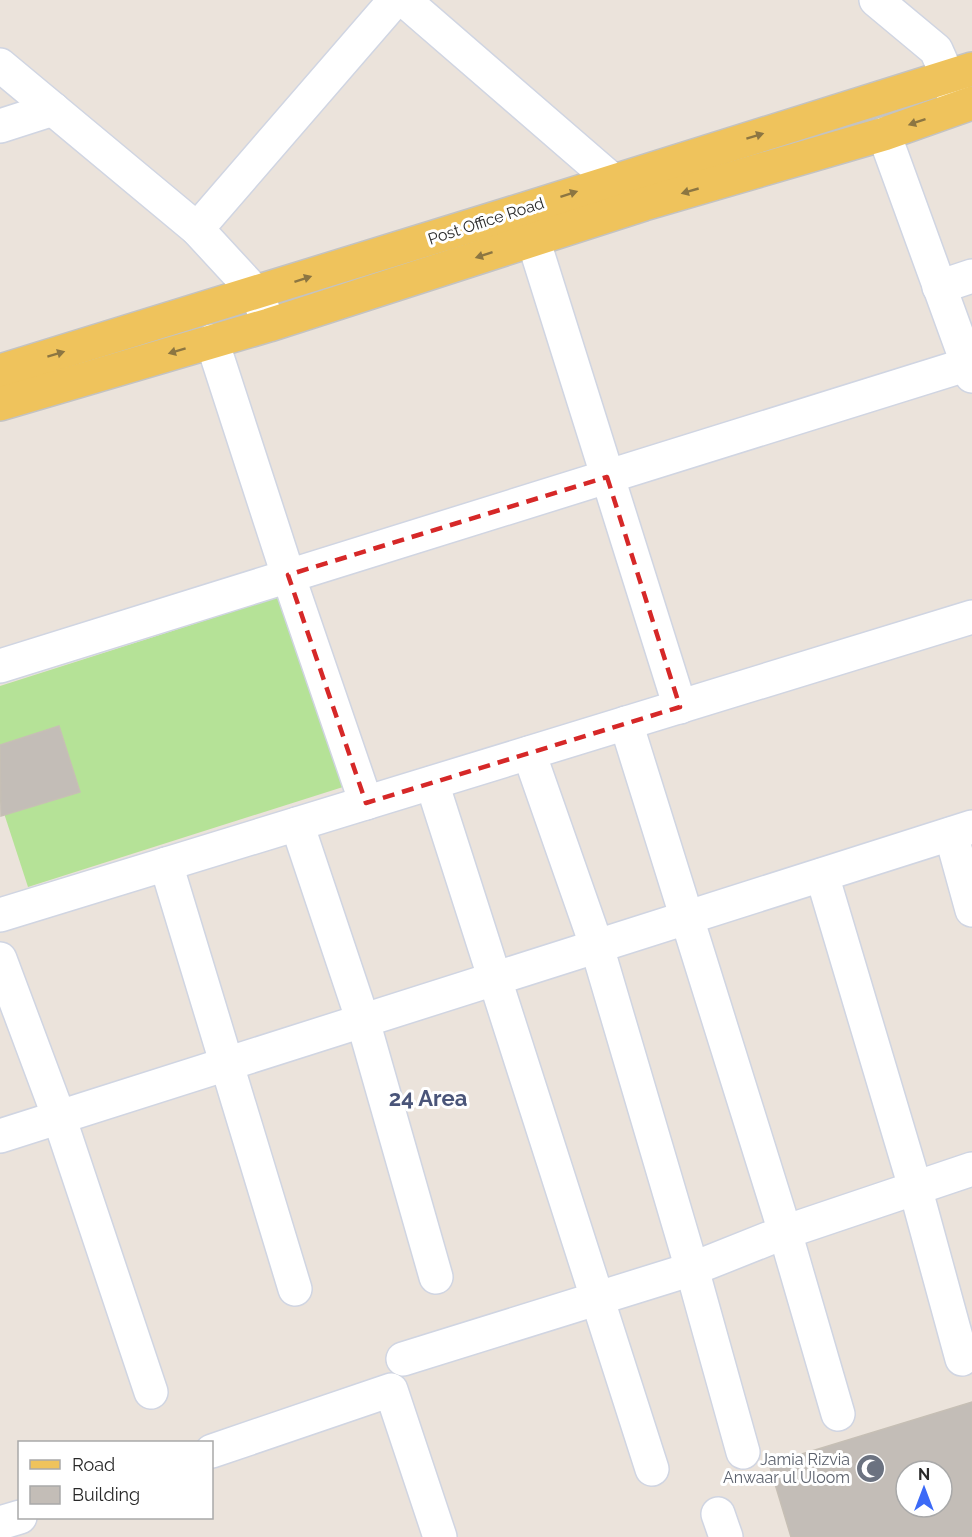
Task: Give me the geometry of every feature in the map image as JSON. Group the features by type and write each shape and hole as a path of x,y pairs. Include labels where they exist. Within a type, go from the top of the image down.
{"main road":[{"name":"Post Office Road","path":"0,371 257,294 612,180 960,73"},
{"name":"Post Office Road","path":"0,404 269,325 533,239 884,134 965,105"}],"street":[{"path":"197,230 395,0"},
{"path":"404,0 612,180"},
{"path":"876,0 960,73 965,105"},
{"path":"0,65 197,230 257,294 269,325"},
{"path":"0,126 53,109"},
{"path":"0,666 607,477 971,368 884,134"},
{"path":"533,239 680,706"},
{"path":"939,287 972,276"},
{"path":"212,341 288,575 366,803"},
{"path":"1,913 972,617"},
{"path":"626,723 785,1232 838,1414"},
{"path":"529,753 597,947 692,1269 743,1452"},
{"path":"432,783 652,1468"},
{"path":"297,824 363,1021 436,1277"},
{"path":"0,1136 961,830 972,910"},
{"path":"166,864 294,1289"},
{"path":"822,875 915,1187 962,1359"},
{"path":"0,959 59,1117 151,1392"},
{"path":"404,1359 692,1269 785,1232 972,1169"},
{"path":"213,1451 392,1390 440,1537"},
{"path":"0,1523 18,1518"}],"highlighted area":[{"path":"607,477 680,707 366,803 288,575"}],"green space":[{"path":"282,596 343,787 28,887 0,801 0,686"}],"building":[{"path":"59,726 80,792 1,816 0,745"},
{"name":"Jamia Rizvia Anwaar ul Uloom","path":"972,1402 972,1537 791,1537 769,1464"}],"place":[{"name":"Jamia Rizvia Anwaar ul Uloom","path":"871,1468"}],"district":[{"name":"24 Area","path":"428,1098"}]}
